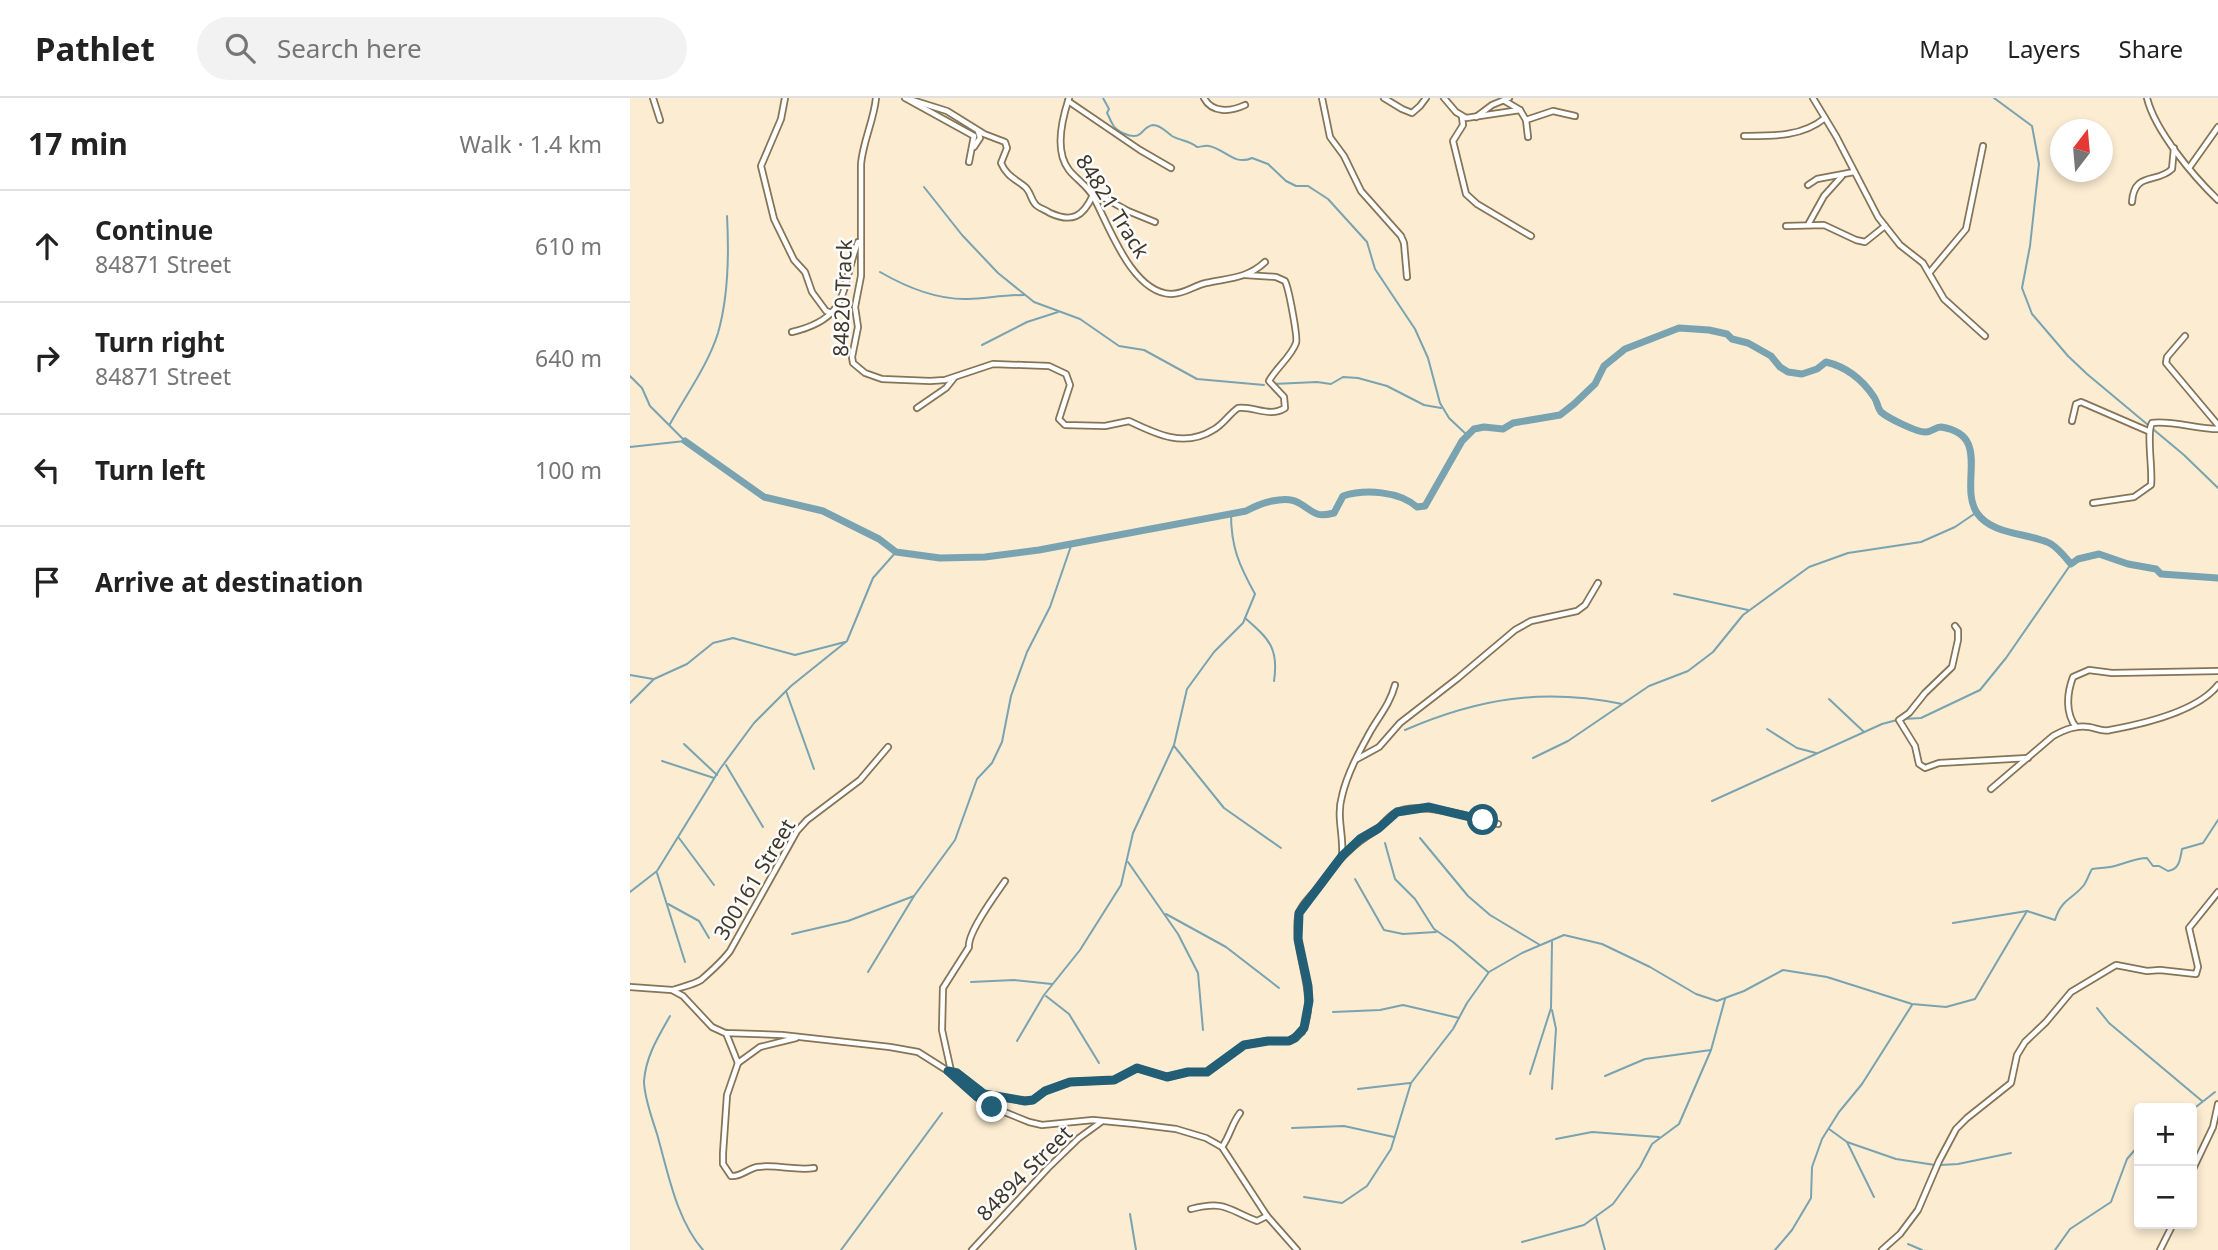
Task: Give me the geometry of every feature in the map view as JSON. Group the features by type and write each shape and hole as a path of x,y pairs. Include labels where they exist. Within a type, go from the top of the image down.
{"street":[{"path":"653,98 660,120"},
{"path":"785,98 780,119 761,166 775,219 794,260 805,272 812,292 826,311 832,313"},
{"name":"84820 Track","path":"876,98 862,148 859,238 861,276 855,307 858,327 852,357 853,363 865,373 882,379 930,382 1003,363 1049,366 1066,374 1069,381 1069,395 1059,419 1066,425 1105,426 1129,421 1148,431 1177,440 1214,430 1238,408 1253,408 1272,414 1285,408 1283,397 1269,381 1293,349 1297,338 1288,289 1285,282 1276,277 1245,275"},
{"path":"905,98 947,111 978,131 1005,142 1007,148 1001,163 1007,173 1029,191 1035,204 1063,219 1082,212 1093,195"},
{"path":"1205,98 1215,109 1232,109 1245,105"},
{"path":"1322,98 1330,136 1344,156 1361,191 1401,236 1407,277"},
{"path":"1384,98 1412,113 1426,98"},
{"path":"1444,98 1462,117 1463,125 1453,141 1466,194 1477,204 1531,236"},
{"path":"1812,98 1885,226 1900,245 1923,263 1944,299 1985,336"},
{"path":"2147,98 2153,115 2174,147 2199,181 2218,200"},
{"path":"1068,99 1140,150 1171,168"},
{"name":"84821 Track","path":"1068,99 1060,137 1063,156 1070,171 1093,195 1108,231 1129,264 1152,288 1165,293 1179,293 1200,285 1245,275 1265,262"},
{"path":"1475,118 1492,105 1507,99 1520,110 1526,120 1528,137"},
{"path":"912,100 938,118 971,134 975,140 970,162"},
{"path":"1462,117 1475,118 1520,110"},
{"path":"1526,120 1553,111 1575,116"},
{"path":"1744,136 1793,134 1812,127 1825,118"},
{"path":"2189,168 2218,127"},
{"path":"974,148 981,138 978,131"},
{"path":"1930,272 1966,229 1983,146"},
{"path":"2132,202 2135,189 2144,180 2169,173 2173,165 2174,147"},
{"path":"1808,185 1817,179 1854,172"},
{"path":"1809,224 1824,196 1842,176"},
{"path":"1089,189 1128,211 1155,222"},
{"path":"1786,226 1809,224 1832,227 1861,242 1869,240 1885,226"},
{"path":"792,332 806,328 832,313 841,301 859,238"},
{"path":"2185,336 2167,356 2166,363 2218,427"},
{"path":"917,408 946,388 954,377"},
{"path":"2072,421 2074,407 2081,402 2148,431"},
{"path":"2093,503 2133,496 2149,488 2152,482 2152,460 2148,431 2155,422 2218,427"},
{"path":"1357,759 1384,743 1400,723 1515,630 1531,621 1577,611 1585,605 1598,583"},
{"path":"1955,626 1959,632 1952,667 1909,713 1899,720 1915,746 1919,764 1926,768 1939,763 2028,758"},
{"path":"2076,727 2070,719 2068,708 2070,689 2073,677 2082,671 2218,671"},
{"path":"1342,856 1340,806 1349,775 1392,697 1395,685"},
{"path":"1991,789 2053,736 2076,727 2087,726 2106,731 2160,718 2199,702 2218,685"},
{"name":"300161 Street","path":"672,990 700,980 712,967 722,962 797,831 807,820 860,780 888,747"},
{"path":"630,987 672,990 683,996 712,1027 725,1033 798,1037 909,1049 984,1094 1007,1100 1029,1101 1045,1091 1070,1082 1114,1080 1137,1068 1167,1077 1188,1072 1207,1072 1244,1045 1289,1041 1304,1028 1309,1001 1298,939 1299,913 1342,856 1360,839 1379,828 1397,812 1429,807 1498,824"},
{"path":"1005,881 968,940 969,947 943,988 942,1030 949,1071 984,1101 1022,1120 1042,1125 1074,1120 1176,1129 1206,1138 1222,1147 1267,1216 1297,1250"},
{"path":"1882,1250 1900,1234 1918,1210 1956,1129 2011,1083 2017,1055 2025,1042 2052,1016 2071,992 2116,965 2147,971 2196,974 2198,967 2189,928 2218,892"},
{"path":"725,1033 738,1063"},
{"path":"798,1037 760,1046 738,1063 727,1095 723,1164 726,1172 737,1177 755,1167 804,1170 814,1167"},
{"path":"2194,1166 2213,1127 2218,1104"},
{"path":"1222,1147 1240,1113"},
{"name":"84894 Street","path":"972,1250 1048,1168 1079,1138 1102,1122"},
{"path":"1191,1209 1206,1205 1226,1206 1254,1220 1260,1221 1267,1216"},
{"path":"2160,1250 2170,1229"}],"waterway":[{"path":"1103,98 1114,126 1125,134 1137,136 1149,126 1156,125 1175,138 1197,147 1209,146 1235,159 1252,158 1268,164 1286,181 1296,186 1308,186 1328,199 1367,242 1375,269 1415,329 1428,358 1440,403 1449,418 1467,435"},
{"path":"1994,98 2032,126 2039,164 2030,246 2022,288 2032,314 2087,374 2184,455 2218,488"},
{"path":"924,187 962,235 998,273 1034,302 1080,319 1119,346 1144,350 1197,379 1264,385"},
{"path":"670,424 703,368 718,333 727,275 727,216"},
{"path":"880,272 900,283 933,295 956,299 1024,295"},
{"path":"982,345 1027,322 1058,312"},
{"path":"685,441 764,497 823,511 879,539 896,552 940,558 985,557 1039,550 1246,511 1265,503 1287,499 1322,515 1334,513 1343,496 1361,493 1382,493 1401,498 1417,507 1425,506 1462,441 1474,429 1503,429 1513,423 1560,415 1595,384 1604,366 1625,349 1679,328 1709,330 1748,343 1771,356 1788,372 1802,374 1817,369 1826,362 1841,367 1864,385 1880,411 1890,418 1922,432 1941,427 1957,432 1966,440 1970,450 1972,501 1983,520 2000,529 2050,544 2071,564 2078,559 2099,554 2128,564 2156,569 2161,574 2218,578"},
{"path":"630,376 642,388 650,406 685,441"},
{"path":"1273,384 1331,384 1343,377 1358,378 1387,386 1424,405 1441,408"},
{"path":"630,447 685,441"},
{"path":"1533,758 1568,741 1649,686 1688,671 1713,652 1743,615 1809,567 1848,553 1921,542 1955,527 1977,512"},
{"path":"1017,1041 1044,995 1080,950 1121,885 1133,833 1174,745 1187,689 1214,652 1243,623 1255,594 1237,556 1231,514"},
{"path":"868,972 914,896 955,840 977,779 992,763 1002,742 1011,696 1027,652 1050,607 1072,543"},
{"path":"630,892 657,871 720,769 754,723 791,686 847,641 873,578 896,552"},
{"path":"1903,719 1921,718 1980,690 2006,658 2071,564"},
{"path":"1674,594 1748,610"},
{"path":"1245,618 1270,645 1275,660 1274,681"},
{"path":"630,703 654,679 687,664 713,643 733,638 795,655 845,642"},
{"path":"630,675 653,679"},
{"path":"786,691 814,769"},
{"path":"1405,730 1459,710 1512,699 1565,697 1622,704"},
{"path":"1829,699 1864,732"},
{"path":"1712,801 1882,724 1897,720"},
{"path":"1767,729 1797,748 1816,753"},
{"path":"684,744 717,775"},
{"path":"1174,746 1224,808 1281,848"},
{"path":"662,761 714,778"},
{"path":"726,765 763,827"},
{"path":"1304,1197 1342,1203 1367,1186 1391,1149 1411,1083 1453,1029 1489,972 1522,953 1564,935 1602,944 1650,967 1696,994 1717,1001 1744,991 1783,970 1827,977 1912,1004 1946,1007 1975,999 2027,911 2055,920 2064,903 2084,885 2092,869 2147,858 2153,866 2172,870 2179,863 2182,849 2203,843 2218,820"},
{"path":"679,838 714,885"},
{"path":"1420,838 1468,896 1490,915 1540,945"},
{"path":"1385,843 1395,879 1415,899 1434,929 1488,972"},
{"path":"1128,862 1178,934 1198,973 1203,1030"},
{"path":"657,873 685,962"},
{"path":"1355,879 1384,930 1403,934 1436,932"},
{"path":"792,934 848,921 914,896"},
{"path":"668,904 699,921 709,938"},
{"path":"1953,923 2027,911"},
{"path":"1166,914 1226,947 1279,988"},
{"path":"1530,1074 1551,1008 1552,942"},
{"path":"971,982 1014,980 1052,984"},
{"path":"1046,996 1069,1014 1099,1063"},
{"path":"1522,1242 1584,1225 1613,1204 1640,1167 1652,1144 1679,1124 1711,1050 1725,999"},
{"path":"1333,1012 1380,1010 1403,1005 1459,1018"},
{"path":"1775,1250 1792,1230 1811,1198 1812,1167 1822,1139 1839,1112 1862,1084 1912,1005"},
{"path":"2097,1008 2109,1023 2202,1101"},
{"path":"1552,1010 1556,1029 1552,1089"},
{"path":"670,1016 650,1055 644,1087 679,1210 703,1250"},
{"path":"1605,1076 1645,1059 1711,1050"},
{"path":"1358,1089 1410,1083"},
{"path":"2197,1106 2215,1092"},
{"path":"841,1250 942,1113"},
{"path":"1292,1128 1344,1126 1394,1137"},
{"path":"1829,1129 1847,1142 1874,1197"},
{"path":"1556,1139 1592,1132 1659,1137"},
{"path":"1847,1142 1896,1159 1935,1165"},
{"path":"2055,1250 2070,1229 2111,1202 2127,1159 2134,1151"},
{"path":"1940,1165 2011,1153"},
{"path":"1130,1214 1136,1250"},
{"path":"1596,1217 1605,1250"},
{"path":"1908,1244 1922,1250"}],"route":[{"path":"992,1107 948,1071 954,1071 984,1094 1007,1100 1029,1101 1045,1091 1070,1082 1107,1082 1119,1079 1137,1068 1167,1077 1188,1072 1210,1072 1244,1045 1289,1041 1295,1038 1304,1028 1309,1001 1298,939 1299,913 1342,856 1360,839 1403,810 1429,807 1483,820"}]}
